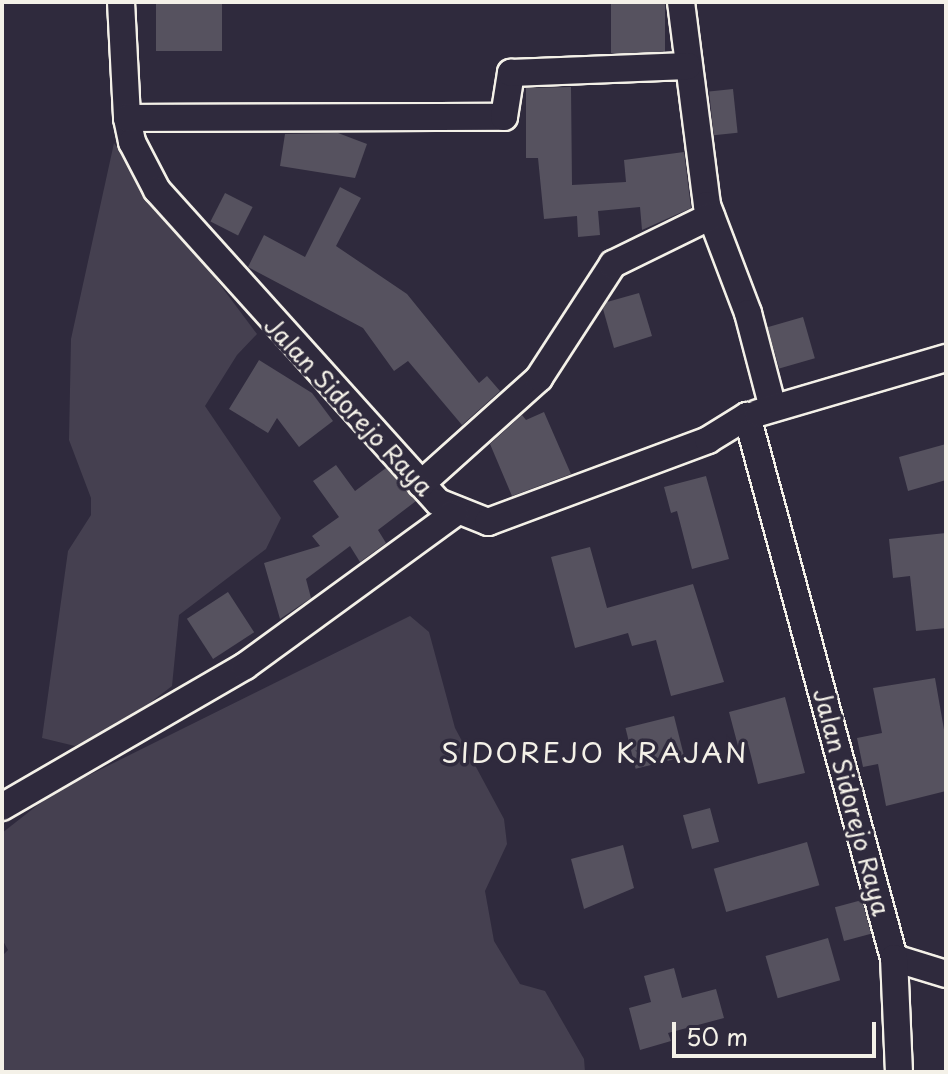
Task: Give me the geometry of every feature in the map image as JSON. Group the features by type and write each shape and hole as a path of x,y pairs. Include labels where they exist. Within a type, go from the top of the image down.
{"street":[{"name":"Jalan Sidorejo Raya","path":"121,2 127,118 132,142 157,190 421,484 455,513 488,522 543,506 708,440 754,434 894,958 899,1072"},
{"path":"681,2 711,216 748,313 773,408"},
{"path":"127,118 504,117 511,73 688,66"},
{"path":"421,484 539,378 613,264 711,216"},
{"path":"754,434 773,408 946,358"},
{"path":"2,807 245,666 455,513"},
{"path":"894,958 946,974"}],"shaded area":[{"path":"114,143 257,334 237,355 205,406 281,518 266,549 179,615 172,686 117,728 75,746 42,738 68,551 91,515 91,498 69,440 71,339"},
{"path":"410,616 429,632 455,728 504,819 507,844 485,891 494,941 520,984 545,991 584,1059 585,1072 2,1072 2,956 8,950 2,939 2,833 53,793"}],"building":[{"path":"156,2 222,2 222,51 156,51"},
{"path":"611,2 665,2 665,53 611,53"},
{"path":"571,87 572,185 626,182 624,160 684,152 691,208 642,230 640,207 598,211 600,235 578,237 577,216 544,219 538,158 526,158 526,88"},
{"path":"733,89 738,133 714,135 709,92"},
{"path":"338,133 367,144 355,178 280,166 285,134"},
{"path":"340,187 361,198 336,246 407,294 479,383 487,376 500,391 462,425 408,361 394,371 363,328 248,267 264,235 305,257"},
{"path":"225,193 253,207 238,236 210,222"},
{"path":"639,293 652,336 614,348 603,309 607,302"},
{"path":"803,317 815,358 779,369 767,327"},
{"path":"259,360 312,393 333,421 299,447 277,418 268,433 229,409"},
{"path":"544,412 571,474 512,496 490,444 522,415 526,420"},
{"path":"946,444 946,480 908,491 899,457"},
{"path":"336,465 355,491 386,468 416,501 378,530 386,543 360,562 350,546 306,579 311,598 280,619 264,563 320,546 312,536 339,517 313,481"},
{"path":"706,476 729,559 692,569 677,511 671,513 664,487"},
{"path":"946,533 946,628 916,631 910,576 893,578 889,539"},
{"path":"590,547 607,608 693,584 724,682 671,696 656,640 632,646 628,633 575,648 551,557"},
{"path":"228,592 254,632 213,659 187,619"},
{"path":"935,678 946,741 946,791 886,806 878,764 863,767 857,738 882,733 873,688"},
{"path":"785,697 805,773 758,784 748,744 738,746 729,712"},
{"path":"674,716 684,757 636,769 625,728"},
{"path":"710,808 719,842 692,849 683,815"},
{"path":"807,842 819,885 726,912 714,869"},
{"path":"623,845 634,888 584,909 571,859"},
{"path":"862,900 871,934 844,941 835,907"},
{"path":"828,938 840,980 778,998 766,956"},
{"path":"674,968 682,998 716,989 724,1018 668,1033 671,1041 640,1050 629,1008 651,1002 644,976"}],"district":[{"name":"SIDOREJO KRAJAN","path":"595,752"}]}
